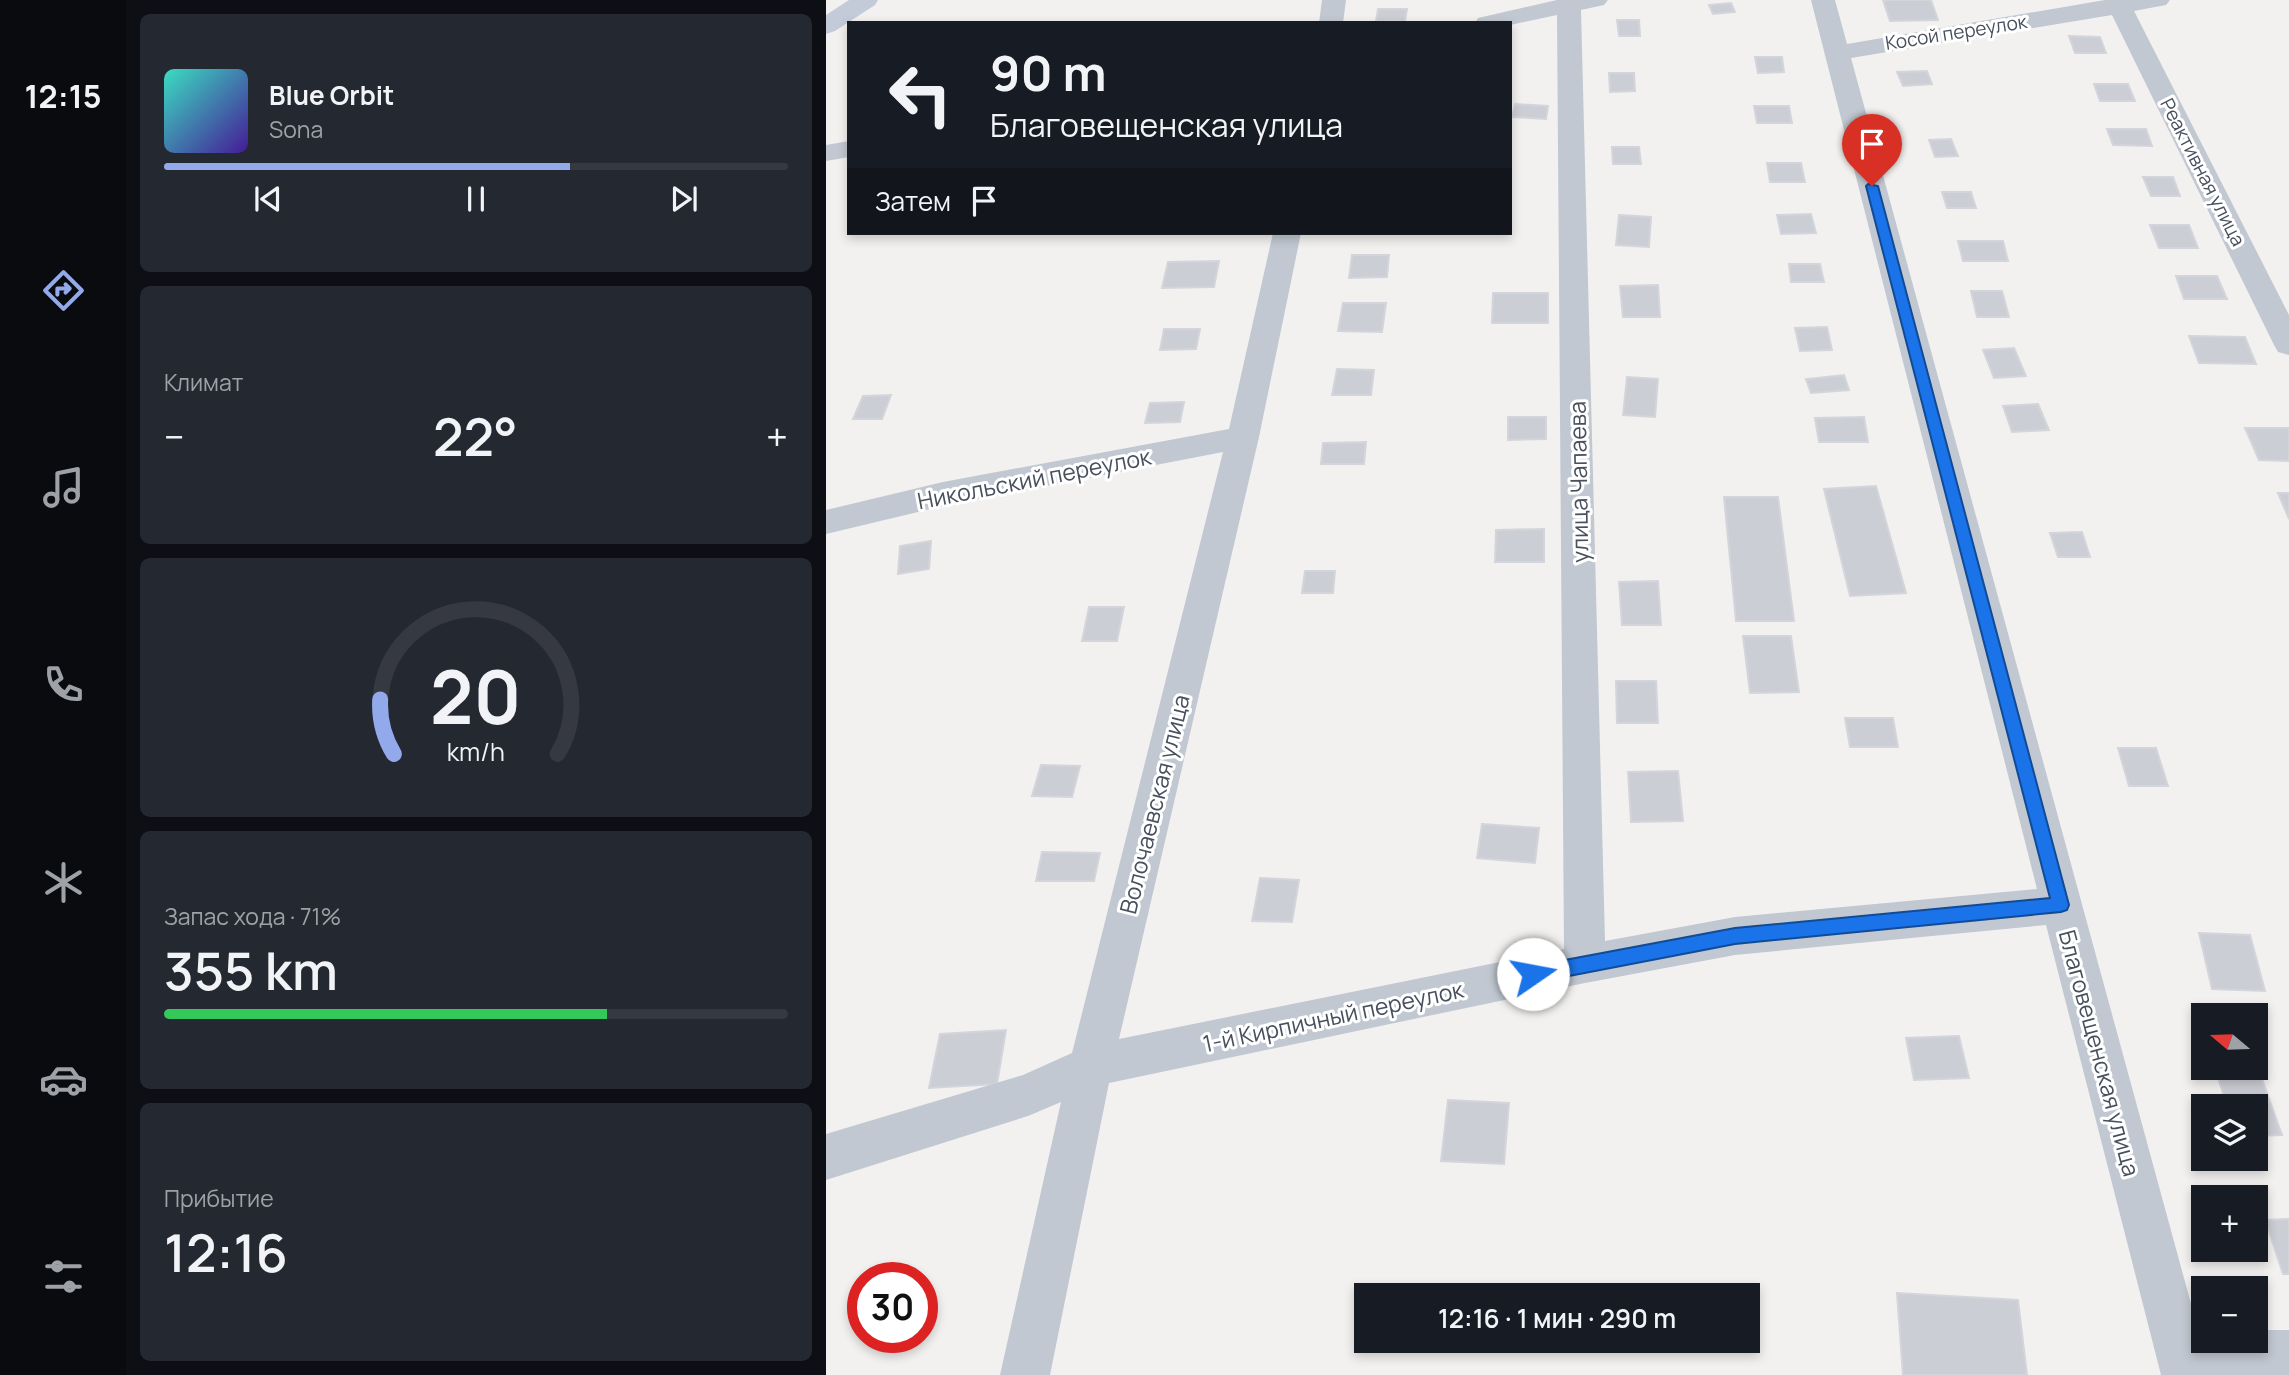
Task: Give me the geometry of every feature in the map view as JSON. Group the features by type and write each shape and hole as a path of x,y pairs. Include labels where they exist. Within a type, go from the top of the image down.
{"street":[{"path":"826,26 866,0"},
{"path":"1331,21 1334,0"},
{"name":"Благовещенская улица","path":"1823,0 2184,1367"},
{"name":"Косой переулок","path":"1837,53 2118,3 2158,0"},
{"path":"1496,21 1578,2"},
{"name":"улица Чапаева","path":"1578,2 1585,964"},
{"name":"Реактивная улица","path":"2118,3 2289,345"},
{"path":"826,153 847,149"},
{"name":"Волочаевская улица","path":"1025,1375 1091,1066 1243,437 1287,235"},
{"name":"Никольский переулок","path":"826,522 943,494 1243,437"},
{"name":"1-й Кирпичный переулок","path":"826,1157 1028,1095 1091,1066 1585,964 1735,936 2061,905"},
{"path":"2184,1367 2218,1355 2289,1355"}],"building":[{"path":"1883,0 1931,0 1938,20 1890,21"},
{"path":"1731,3 1735,12 1713,14 1709,5"},
{"path":"1378,9 1407,9 1405,21 1376,21"},
{"path":"1617,20 1639,20 1640,36 1619,36"},
{"path":"2069,36 2100,37 2106,53 2075,53"},
{"path":"1755,57 1782,57 1784,72 1758,73"},
{"path":"1927,71 1932,84 1903,86 1897,72"},
{"path":"1609,73 1634,73 1635,91 1610,92"},
{"path":"2094,84 2128,84 2135,101 2100,101"},
{"path":"1515,104 1548,106 1546,119 1512,117"},
{"path":"1754,106 1789,106 1792,123 1757,123"},
{"path":"2107,129 2146,129 2152,146 2113,145"},
{"path":"1951,139 1958,156 1935,157 1929,140"},
{"path":"1612,147 1639,147 1641,164 1613,164"},
{"path":"1767,163 1801,163 1805,182 1770,182"},
{"path":"2143,177 2173,177 2180,196 2151,196"},
{"path":"1942,192 1971,192 1976,208 1947,208"},
{"path":"1811,214 1816,233 1781,234 1777,215"},
{"path":"1619,215 1651,217 1649,247 1616,245"},
{"path":"2150,225 2189,225 2198,248 2159,248"},
{"path":"1958,241 2003,241 2008,261 1963,261"},
{"path":"1352,255 1389,255 1387,277 1349,278"},
{"path":"1219,261 1214,287 1162,288 1168,262"},
{"path":"1789,264 1820,264 1824,282 1791,282"},
{"path":"2176,276 2217,276 2227,299 2184,299"},
{"path":"1658,285 1660,317 1623,317 1620,286"},
{"path":"1971,291 2002,291 2009,317 1977,317"},
{"path":"1493,293 1548,293 1548,323 1492,323"},
{"path":"1343,303 1386,303 1382,332 1338,331"},
{"path":"1827,327 1832,350 1800,351 1795,328"},
{"path":"1164,329 1200,329 1196,349 1160,350"},
{"path":"2189,336 2245,337 2256,364 2199,363"},
{"path":"2014,348 2026,376 1994,378 1983,350"},
{"path":"1337,369 1374,370 1371,395 1332,395"},
{"path":"1844,375 1849,390 1811,393 1806,379"},
{"path":"1627,377 1658,379 1655,417 1623,415"},
{"path":"891,395 882,419 853,419 863,396"},
{"path":"1184,402 1180,422 1145,423 1150,403"},
{"path":"2038,404 2049,430 2012,432 2003,406"},
{"path":"1508,417 1546,417 1546,439 1508,440"},
{"path":"1864,417 1868,442 1819,442 1815,418"},
{"path":"2245,428 2289,428 2289,461 2259,460"},
{"path":"1366,442 1364,464 1321,464 1323,443"},
{"path":"1876,486 1906,593 1850,596 1824,489"},
{"path":"2278,493 2289,493 2289,519"},
{"path":"1724,497 1778,497 1794,621 1736,621"},
{"path":"1544,529 1544,562 1495,562 1496,530"},
{"path":"2082,532 2090,557 2058,557 2050,533"},
{"path":"931,541 929,569 898,574 900,546"},
{"path":"1305,571 1335,571 1333,593 1302,593"},
{"path":"1658,581 1661,625 1622,625 1619,582"},
{"path":"1089,607 1124,607 1117,641 1082,641"},
{"path":"1743,636 1791,636 1799,692 1750,693"},
{"path":"1616,681 1656,681 1658,723 1617,723"},
{"path":"1845,718 1893,718 1898,747 1850,747"},
{"path":"2118,748 2156,748 2168,786 2129,786"},
{"path":"1041,765 1080,766 1072,797 1032,796"},
{"path":"1678,771 1683,821 1631,822 1628,772"},
{"path":"1482,824 1539,828 1535,863 1477,858"},
{"path":"1042,852 1100,853 1094,881 1036,881"},
{"path":"1260,878 1299,880 1292,922 1252,921"},
{"path":"2199,933 2250,935 2265,991 2212,989"},
{"path":"1006,1030 997,1084 929,1088 940,1034"},
{"path":"1959,1036 1969,1078 1914,1080 1906,1038"},
{"path":"2219,1080 2262,1080 2267,1094 2223,1094"},
{"path":"2268,1096 2282,1135 2268,1136"},
{"path":"1448,1100 1509,1103 1504,1164 1441,1161"},
{"path":"2289,1219 2289,1274 2283,1274 2268,1229 2268,1220"},
{"path":"1897,1293 2018,1300 2027,1375 1903,1375"}],"route":[{"path":"1533,974 1735,936 2061,905 1872,186"}]}
